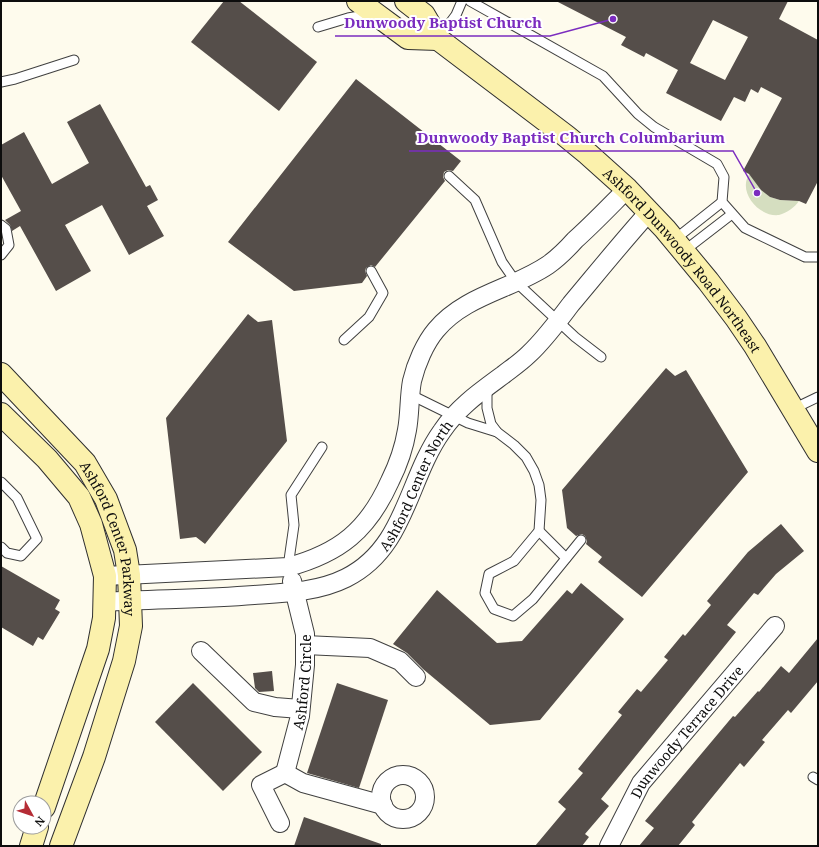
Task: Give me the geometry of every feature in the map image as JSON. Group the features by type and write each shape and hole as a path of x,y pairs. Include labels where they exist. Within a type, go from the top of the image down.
{"street":[{"name":"Ashford Dunwoody Road Northeast","path":"406,1 424,15 438,39 566,136 627,189 679,246 736,318 755,346 818,451"},
{"path":"366,7 408,38 438,39"},
{"name":"Ashford Center North","path":"105,576 288,567 310,561 335,549 358,531 372,514 385,493 396,469 404,444 409,418 412,381 421,355 436,330 454,314 471,302 539,270 558,256 627,189"},
{"name":"Ashford Center North","path":"104,602 222,598 294,592 336,582 347,577 372,560 384,546 397,525 426,457 441,432 453,416 466,403 529,355 648,212"},
{"name":"Ashford Center Parkway","path":"1,374 85,463 106,499 125,550 129,575 131,626 124,661 94,757 61,846"},
{"name":"Ashford Center Parkway","path":"1,414 47,460 79,497 91,524 105,576 104,618 98,649 48,795"},
{"name":"Ashford Circle","path":"285,773 300,716 305,666 305,634 288,567"},
{"name":"Dunwoody Terrace Drive","path":"609,846 641,783 775,626"},
{"path":"305,645 370,648 400,660 416,677"},
{"path":"201,651 254,702 275,707 300,709"},
{"path":"280,823 261,786 285,773 304,783 383,805"},
{"path":"31,846 34,835"}],"lane":[{"path":"438,39 456,15 462,1"},
{"path":"470,1 603,76 638,114 654,127 716,164 724,177 722,202 679,246"},
{"path":"318,27 348,18 366,7"},
{"path":"1,82 74,60"},
{"path":"449,176 475,200 502,262 516,282 575,337 600,357"},
{"path":"722,202 745,228 805,257 818,257"},
{"path":"679,246 732,214"},
{"path":"1,225 6,229 9,245 1,255"},
{"path":"344,340 369,317 383,293 371,271"},
{"path":"488,386 487,408 491,424 497,432 514,445 526,458 534,471 539,484 541,500 539,532 514,561 489,574 485,593 494,609 513,616 532,599 581,540"},
{"path":"411,395 468,423 497,432"},
{"path":"793,409 818,397"},
{"path":"288,567 294,525 291,495 322,447"},
{"path":"1,482 17,498 36,539 22,556 7,553 1,547"},
{"path":"539,532 566,558"}],"green space":[{"path":"749,174 770,197 780,200 799,201 785,213 773,215 766,213 755,206 748,195 746,183"}],"building":[{"path":"224,1 239,1 317,62 279,111 191,42"},
{"path":"556,1 788,1 779,19 818,40 818,181 806,204 799,201 780,200 770,197 761,190 749,174 743,171 782,98 761,87 758,93 751,89 745,102 734,97 721,121 666,93 678,70 646,53 644,57 621,45 626,37","holes":["713,20 748,37 725,80 690,63"]},
{"path":"356,79 461,161 453,171 448,170 444,172 443,177 445,181 375,267 371,265 366,268 365,271 367,276 362,283 294,291 228,242"},
{"path":"100,104 146,187 150,185 158,200 147,206 164,236 129,255 102,205 65,225 91,271 56,291 20,226 12,231 10,225 5,220 21,211 1,175 1,145 24,132 52,184 89,163 67,122"},
{"path":"248,314 258,322 272,320 287,441 205,544 196,537 180,539 166,418"},
{"path":"666,368 675,376 686,370 748,472 642,597 598,562 602,557 586,544 587,541 585,536 582,534 576,536 567,528 562,490"},
{"path":"781,524 804,551 776,574 758,595 754,593 727,625 736,632 601,799 609,806 585,834 589,837 582,846 535,846 566,809 558,802 583,773 578,769 622,715 618,712 637,689 641,692 668,660 664,657 683,634 685,636 711,605 707,601 748,552"},
{"path":"1,566 60,600 55,609 60,612 43,640 38,637 33,646 1,627"},
{"path":"581,583 624,619 540,720 490,725 423,669 407,653 393,644 437,590 497,643 522,641 567,590 572,594"},
{"path":"818,638 818,681 791,713 788,710 762,740 765,742 744,767 740,763 692,822 695,825 678,846 639,846 654,828 645,821 733,716 735,717 758,691 759,692 781,666 789,673"},
{"path":"272,671 274,691 259,692 255,688 253,673"},
{"path":"193,683 262,752 223,791 155,722"},
{"path":"337,683 388,700 359,788 307,773"},
{"path":"304,817 381,844 381,846 294,846"}],"place":[{"name":"Dunwoody Baptist Church","path":"613,19"},
{"name":"Dunwoody Baptist Church Columbarium","path":"757,193"}]}
